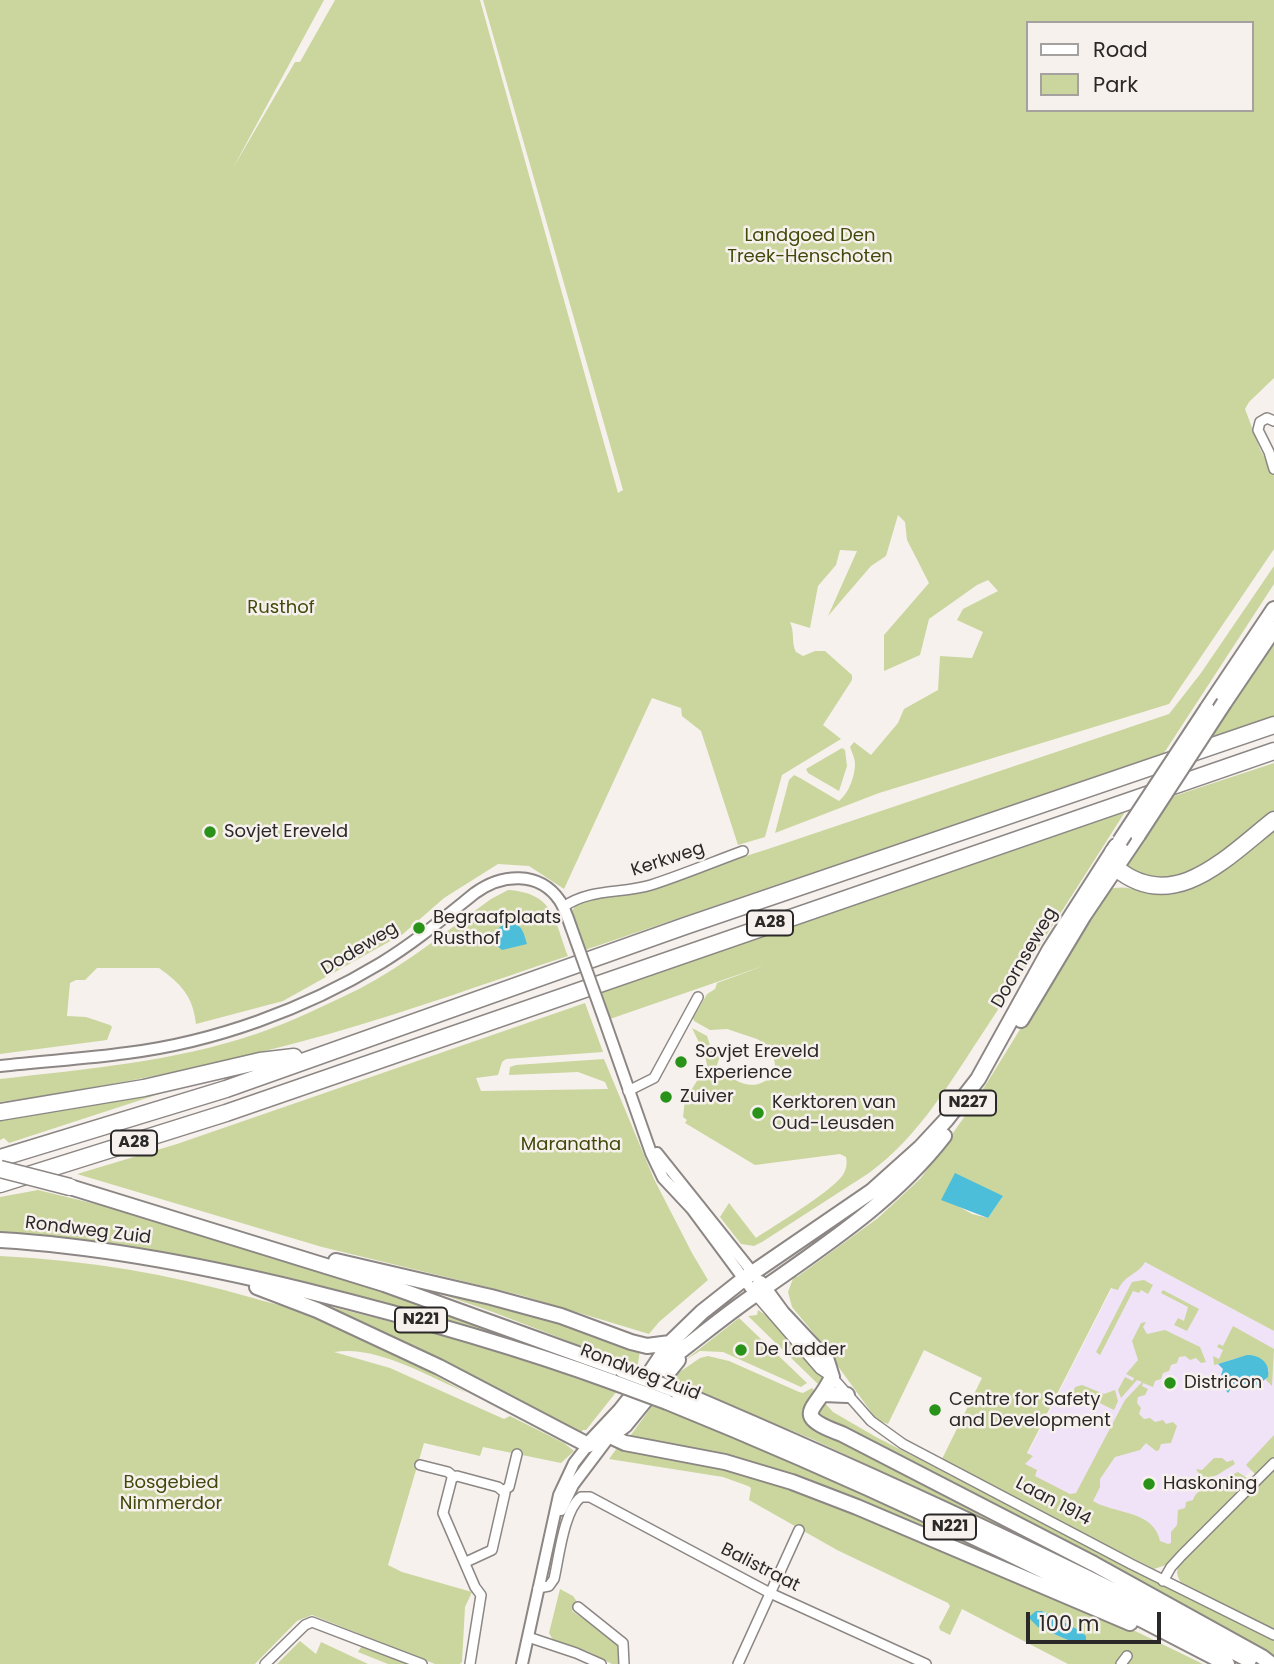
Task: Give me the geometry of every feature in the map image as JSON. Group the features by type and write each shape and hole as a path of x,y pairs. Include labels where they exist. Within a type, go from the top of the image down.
{"highway":[{"name":"A28","path":"0,1158 226,1089 698,922 1274,725"},
{"name":"A28","path":"0,1184 226,1113 1274,751"},
{"path":"1116,854 1129,879 1145,886 1168,887 1194,880 1274,820"},
{"name":"A28","path":"0,1112 155,1086 260,1061 325,1053"},
{"path":"0,1169 70,1187"}],"main road":[{"name":"Doornseweg","path":"749,1276 872,1191 920,1149 946,1120 978,1079 1051,949 1116,854 1207,709 1274,609"},
{"name":"Doornseweg","path":"760,1291 877,1207 922,1164 985,1082 1084,915 1116,854 1138,835 1274,629"},
{"name":"Rondweg Zuid","path":"70,1187 283,1251 477,1316 618,1376 850,1466 965,1519 1257,1664"},
{"name":"Rondweg Zuid","path":"0,1240 78,1247 223,1272 340,1299 618,1376"},
{"name":"N221","path":"283,1251 355,1264 491,1297 561,1316 647,1346 670,1343"},
{"name":"N221","path":"223,1272 317,1310 402,1350 588,1445"},
{"name":"Dodeweg","path":"749,1276 760,1291"},
{"name":"N227","path":"588,1445 617,1415 670,1343 702,1312 749,1276"},
{"name":"N227","path":"650,1373 760,1291"},
{"name":"Laan 1914","path":"760,1291 827,1361 832,1377"},
{"name":"N227","path":"610,1436 625,1425 694,1342"},
{"name":"N221","path":"832,1377 824,1395 814,1402 810,1411 810,1417 818,1424 1094,1564 1271,1664"},
{"path":"824,1395 847,1395"},
{"name":"Rondweg Zuid","path":"671,1396 925,1515 1227,1664"},
{"name":"N227","path":"610,1436 617,1415"},
{"name":"N221","path":"610,1436 625,1443 725,1462 792,1482 857,1507 1111,1616 1188,1644"},
{"path":"588,1445 610,1436"}],"street":[{"path":"1272,464 1258,430 1261,422 1267,418 1274,421"},
{"path":"1272,464 1274,449"},
{"name":"Kerkweg","path":"563,906 575,898 594,893 650,885 743,851"},
{"name":"Dodeweg","path":"0,1066 129,1053 220,1033 259,1020 320,995 383,962 482,888 500,879 520,878 542,885 558,898 563,906 651,1153 668,1185 749,1276"},
{"path":"628,1091 654,1078 698,997"},
{"name":"Laan 1914","path":"832,1377 871,1421 903,1444 1163,1581 1274,1635"},
{"name":"N227","path":"563,1497 610,1436"},
{"name":"N227","path":"563,1497 574,1463 588,1445"},
{"path":"504,1490 509,1487 517,1454"},
{"path":"1163,1581 1182,1555 1274,1463"},
{"path":"420,1465 448,1472 454,1477 465,1476 504,1490"},
{"path":"454,1477 443,1513 481,1595 470,1664"},
{"path":"466,1562 492,1550 505,1499 504,1490"},
{"path":"522,1664 556,1514 561,1510 563,1497"},
{"name":"Balistraat","path":"538,1588 549,1586 554,1579 575,1502 581,1497 590,1497 770,1593 926,1664"},
{"path":"738,1664 799,1530"},
{"path":"578,1607 623,1643 624,1664"},
{"path":"265,1664 304,1625 312,1622 422,1664"},
{"path":"528,1637 601,1664"}],"shaded area":[{"path":"1132,1255 1274,1331 1274,1450 1167,1548 1019,1471 1112,1288"}],"green space":[{"path":"0,0 324,0 233,168 295,62 300,62 335,0 480,0 618,493 623,490 483,0 1274,0 1274,378 1245,409 1260,449 1274,476 1274,549 1169,704 879,793 775,833 789,780 794,775 839,801 843,798 854,774 855,762 850,747 854,742 871,755 898,723 904,709 938,690 940,656 972,658 983,632 957,620 963,609 998,591 988,580 929,619 920,655 884,671 884,635 929,583 907,540 905,522 898,515 886,556 871,566 828,616 857,551 840,550 836,565 818,586 810,628 790,622 796,652 803,656 815,651 825,651 852,675 852,680 823,725 841,739 782,775 765,837 738,845 701,731 682,716 681,708 652,698 564,889 529,866 498,864 444,898 403,934 283,1001 196,1024 189,998 174,980 159,968 97,968 85,980 70,983 67,1016 86,1017 110,1025 112,1027 107,1040 0,1054"},
{"path":"1274,566 1274,584 1164,753 585,950 571,912 579,901 718,865 1169,714 1201,673"},
{"path":"1274,636 1274,717 1206,739"},
{"path":"842,748 845,750 847,766 839,791 808,773 806,769"},
{"path":"1274,763 1274,814 1190,878 1146,879 1127,866 1129,858 1168,798"},
{"path":"1125,812 947,1087 904,1142 869,1173 762,1242 754,1246 741,1244 720,1217 729,1203 756,1238 829,1188 844,1173 846,1165 846,1157 840,1154 755,1165 685,1123 685,1100 707,1065 692,1028 707,1036 711,1048 720,1056 716,1068 739,1082 753,1085 761,1083 776,1072 773,1052 769,1046 727,1029 710,1030 693,1018 717,983 766,965 610,1019 600,993"},
{"path":"1274,830 1274,1331 1145,1262 1118,1290 1111,1288 1027,1453 1033,1456 1025,1464 1037,1470 1035,1476 1070,1494 1076,1493 1125,1400 1142,1382 1137,1380 1121,1398 1118,1390 1125,1377 1133,1381 1134,1378 1126,1374 1138,1360 1132,1341 1141,1323 1146,1322 1143,1327 1147,1334 1165,1330 1200,1347 1206,1362 1201,1363 1196,1358 1190,1360 1185,1356 1179,1357 1169,1371 1163,1373 1161,1379 1155,1381 1153,1387 1143,1383 1142,1386 1148,1389 1145,1395 1138,1397 1137,1403 1141,1408 1139,1414 1144,1419 1150,1418 1155,1422 1163,1420 1166,1424 1173,1422 1177,1426 1171,1443 1161,1444 1156,1451 1146,1443 1140,1450 1115,1457 1100,1479 1100,1487 1093,1501 1142,1518 1156,1531 1160,1541 1168,1544 1171,1543 1171,1532 1177,1525 1178,1510 1185,1508 1186,1502 1193,1500 1200,1491 1238,1472 1247,1478 1249,1484 1166,1565 1154,1569 941,1461 982,1378 924,1350 888,1424 877,1420 792,1307 788,1292 794,1276 797,1277 878,1218 921,1178 977,1099 1106,890 1122,887 1164,895 1192,888 1236,860","holes":["1003,1196 988,1218 972,1214 947,1200"]},
{"path":"508,890 535,896 544,902 555,920 568,956 389,1016 288,1045 124,1082 0,1102 0,1079 161,1058 225,1044 282,1024 376,980 491,899"},
{"name":"Maranatha","path":"585,1003 603,1052 506,1059 502,1062 498,1075 476,1078 481,1091 608,1089 605,1082 578,1072 509,1075 510,1067 516,1065 604,1059 654,1179 708,1280 659,1322 649,1334 520,1295 322,1247 77,1174 177,1144"},
{"path":"199,1081 9,1143 4,1138 0,1140 0,1118"},
{"path":"38,1190 112,1208 332,1275 546,1350 423,1313 331,1290 52,1238 0,1233 0,1197"},
{"name":"Bosgebied Nimmerdor","path":"0,1256 64,1261 160,1275 315,1315 373,1341 467,1393 384,1357 350,1351 334,1352 390,1368 504,1419 510,1416 564,1443 574,1451 561,1463 483,1447 480,1456 424,1443 388,1565 402,1572 472,1592 465,1607 462,1662 435,1664 312,1615 297,1621 255,1664 0,1664"},
{"path":"1144,1280 1153,1285 1148,1294 1141,1290 1139,1293 1133,1291 1100,1355 1096,1352 1132,1282"},
{"path":"412,1284 544,1315 640,1350 638,1364 636,1367"},
{"path":"1163,1290 1199,1309 1187,1331 1174,1325 1178,1318 1184,1321 1188,1307 1161,1293"},
{"path":"313,1302 430,1332 600,1383 617,1391 586,1430 580,1433"},
{"path":"758,1310 770,1318 824,1378 821,1387 748,1316 757,1315"},
{"path":"739,1318 807,1383 801,1387 723,1352 700,1351 684,1361"},
{"path":"1233,1326 1274,1349 1272,1386 1266,1380 1269,1370 1258,1358 1244,1357 1214,1365 1213,1356 1219,1359 1223,1350 1217,1347 1219,1344 1223,1346"},
{"path":"708,1356 729,1361 799,1392 803,1393 812,1388 816,1392 807,1402 803,1415 812,1428 875,1454 1098,1572 812,1439 668,1380 700,1358"},
{"path":"1082,1385 1104,1394 1115,1390 1118,1401 1114,1410 1077,1392 1073,1399 1071,1398 1075,1387"},
{"path":"823,1401 833,1412 876,1437 1274,1641 1274,1659 820,1419 817,1412"},
{"path":"652,1406 677,1413 836,1481 1113,1612 838,1495 628,1439"},
{"path":"1274,1435 1274,1459 1257,1476 1246,1465"},
{"path":"617,1448 767,1477 1088,1608 1203,1664 1126,1664 1131,1657 1126,1651 1117,1664 1068,1664 962,1609 950,1635 939,1627 950,1606 948,1603 837,1550 749,1500 751,1488 748,1486 723,1477 609,1459","holes":["1042,1611 1086,1636 1085,1642 1077,1644 1038,1627"]},
{"path":"1214,1458 1222,1458 1227,1462 1233,1460 1235,1464 1217,1475 1191,1485 1198,1481 1200,1475 1196,1469 1202,1470"},
{"path":"1274,1468 1274,1632 1184,1586 1177,1571 1181,1561"},
{"path":"560,1589 573,1596 578,1603 572,1611 585,1620 590,1620 621,1646 619,1664 612,1664 587,1651 553,1640 549,1633"},
{"path":"300,1641 316,1654 321,1642 368,1664 277,1664"},
{"path":"363,1644 412,1664 388,1664 358,1652"}],"water":[{"path":"507,922 521,928 527,944 502,950 493,942 496,930"},
{"path":"955,1173 1003,1196 988,1218 941,1200"},
{"path":"1247,1355 1264,1361 1268,1368 1268,1377 1258,1385 1232,1387 1228,1393 1223,1387 1226,1380 1221,1375 1223,1369 1218,1364"},
{"path":"1036,1611 1042,1611 1081,1631 1086,1640 1083,1644 1077,1644 1038,1627 1030,1619"}],"place":[{"name":"Sovjet Ereveld","path":"210,832"},
{"name":"Begraafplaats Rusthof","path":"419,928"},
{"name":"Sovjet Ereveld Experience","path":"681,1062"},
{"name":"Zuiver","path":"666,1097"},
{"name":"Kerktoren van Oud-Leusden","path":"758,1113"},
{"name":"De Ladder","path":"741,1350"},
{"name":"Districon","path":"1170,1383"},
{"name":"Centre for Safety and Development","path":"935,1410"},
{"name":"Haskoning","path":"1149,1484"}],"park label":[{"name":"Landgoed Den Treek-Henschoten","path":"810,246"},
{"name":"Rusthof","path":"281,608"}]}
